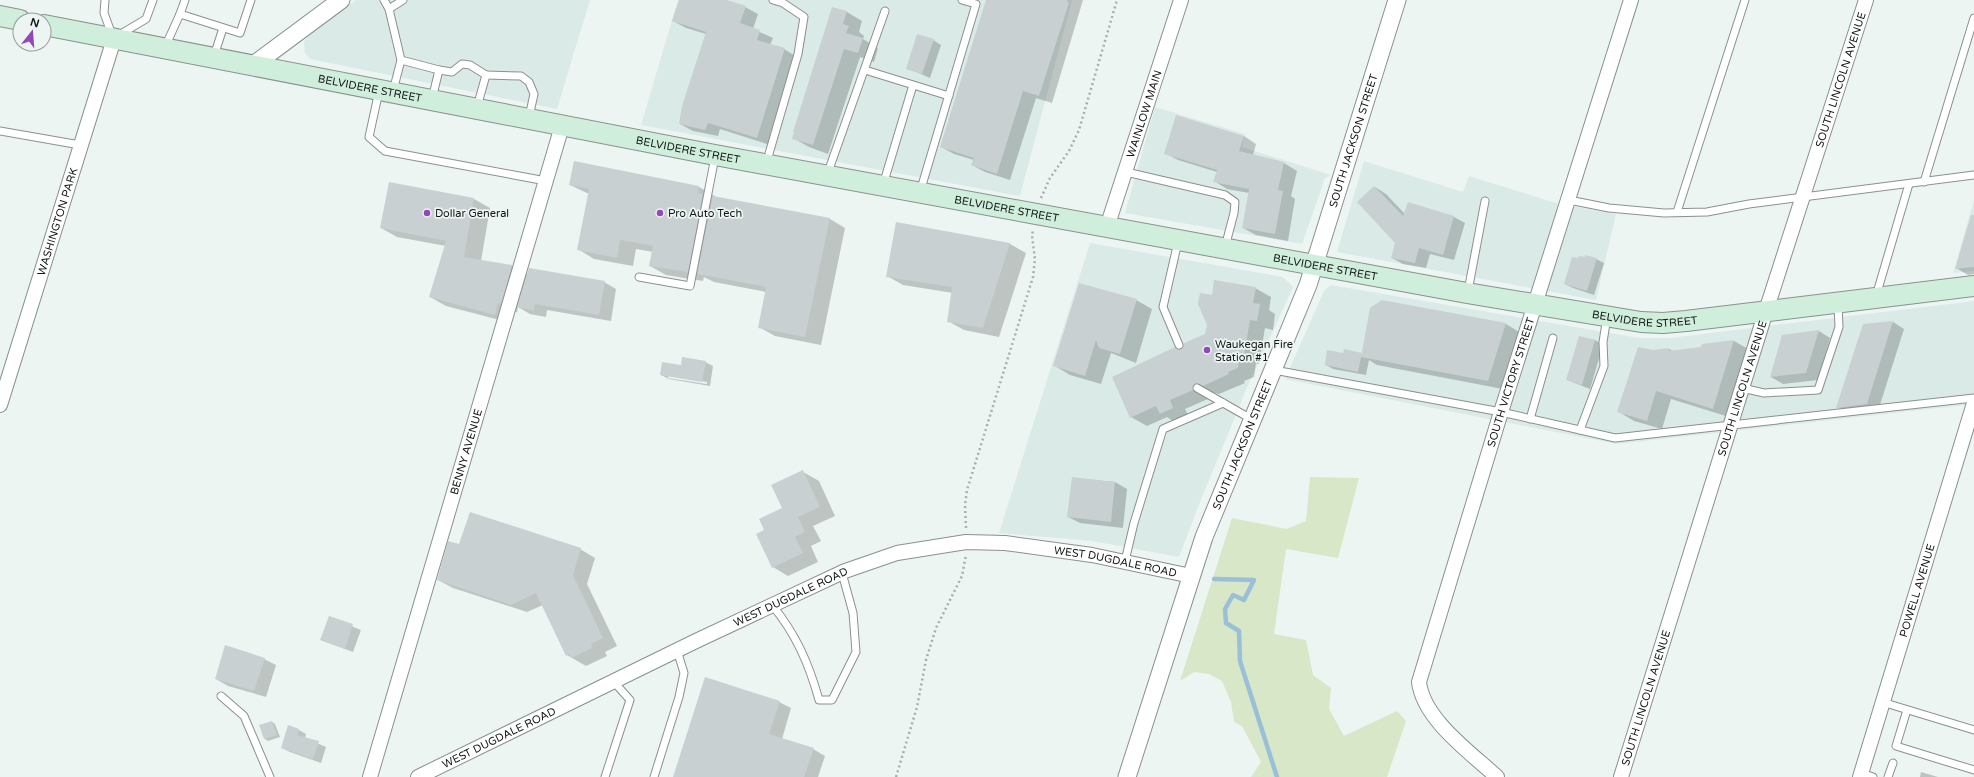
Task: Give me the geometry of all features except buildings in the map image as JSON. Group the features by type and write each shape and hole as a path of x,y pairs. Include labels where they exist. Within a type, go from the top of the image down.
{"main road":[{"path":"0,16 12,18"},
{"name":"BELVIDERE STREET","path":"52,27 715,155 1225,249 1607,317 1663,323 1974,286"}],"street":[{"path":"252,66 341,0"},
{"name":"WAINLOW MAIN","path":"1107,227 1181,0"},
{"name":"SOUTH JACKSON STREET","path":"1127,777 1211,518 1274,370 1308,285 1397,0"},
{"name":"SOUTH VICTORY STREET","path":"1497,777 1435,717 1420,692 1419,682 1501,412 1632,0"},
{"name":"SOUTH LINCOLN AVENUE","path":"1621,777 1766,311 1866,0"},
{"name":"WASHINGTON PARK","path":"0,405 114,39"},
{"name":"BENNY AVENUE","path":"370,777 562,126"},
{"name":"POWELL AVENUE","path":"1864,776 1882,702 1974,403"},
{"name":"WEST DUGDALE ROAD","path":"418,777 772,605 842,573 897,553 966,542 1005,543 1125,561 1191,576"}],"lane":[{"path":"105,0 104,13 114,39 146,19 153,0"},
{"path":"164,48 185,0"},
{"path":"180,14 190,15 221,26 232,28 240,33 252,0"},
{"path":"384,0 389,9 401,60 386,92 369,137 385,152 546,180"},
{"path":"389,9 403,0"},
{"path":"766,164 798,54 804,16 783,3 774,0"},
{"path":"920,192 976,4 962,0"},
{"path":"1677,212 1744,0"},
{"path":"827,175 885,11"},
{"path":"1924,182 1974,18"},
{"path":"213,58 221,26"},
{"path":"401,60 452,72 462,64 470,65 486,75 521,76 529,82 534,94 528,119"},
{"path":"431,101 439,70"},
{"path":"865,70 949,96"},
{"path":"476,109 486,75"},
{"path":"883,185 913,85"},
{"path":"0,130 80,145"},
{"path":"639,276 690,286 715,155"},
{"path":"1126,172 1225,195 1235,202 1234,213 1225,249"},
{"path":"1569,200 1609,208 1677,212 1707,212 1749,204 1974,175"},
{"path":"1876,298 1909,184"},
{"path":"1468,293 1485,201"},
{"path":"1179,240 1163,307 1179,345"},
{"path":"1742,388 1764,393 1818,390 1839,327 1838,303"},
{"path":"1580,430 1604,366 1603,342 1607,317"},
{"path":"1530,419 1553,338"},
{"path":"1274,370 1501,412 1615,438 1974,398"},
{"path":"1198,388 1253,420"},
{"path":"1125,561 1134,523 1163,429 1223,403"},
{"path":"772,605 786,623 809,666 819,700 832,700 856,652 853,613 842,573"},
{"path":"654,777 679,697 684,674 677,650"},
{"path":"605,777 630,700 614,682"},
{"path":"221,696 244,716 270,777"},
{"path":"1882,702 1974,730"},
{"path":"1907,710 1896,746 1974,770"},
{"path":"1888,777 1893,763"}],"path":[{"path":"1042,197 1047,183 1069,151 1079,130 1117,0"},
{"path":"966,534 965,505 967,490 1008,363 1033,277 1035,259 1032,236"},
{"path":"896,777 917,707 926,660 936,628 962,576 966,551"}],"shaded area":[{"path":"356,0 590,0 557,109 310,59 305,53 304,42 309,35"},
{"path":"678,0 1072,0 1020,196 641,125"},
{"path":"1155,107 1245,134 1242,147 1331,175 1325,178 1302,244 1125,213"},
{"path":"1364,161 1463,192 1469,176 1556,203 1616,214 1596,300 1337,252"},
{"path":"1974,200 1974,271 1953,273"},
{"path":"1090,243 1283,277 1293,287 1246,390 1179,557 1092,541 999,533"},
{"path":"1331,285 1639,338 1670,338 1974,301 1974,404 1617,444 1285,379 1324,291"}],"green space":[{"path":"1310,477 1359,478 1338,558 1286,549 1274,634 1306,640 1313,675 1331,688 1329,709 1344,736 1397,711 1406,721 1387,777 1251,777 1261,762 1242,726 1234,722 1231,702 1222,681 1209,674 1194,672 1180,681 1232,518 1287,529 1306,521"}],"waterway":[{"path":"1214,579 1254,580 1244,600 1233,595 1225,609 1226,623 1239,631 1240,661 1277,777"}],"place":[{"name":"Dollar General","path":"427,213"},
{"name":"Pro Auto Tech","path":"660,213"},
{"name":"Waukegan Fire Station #1","path":"1207,350"}]}
